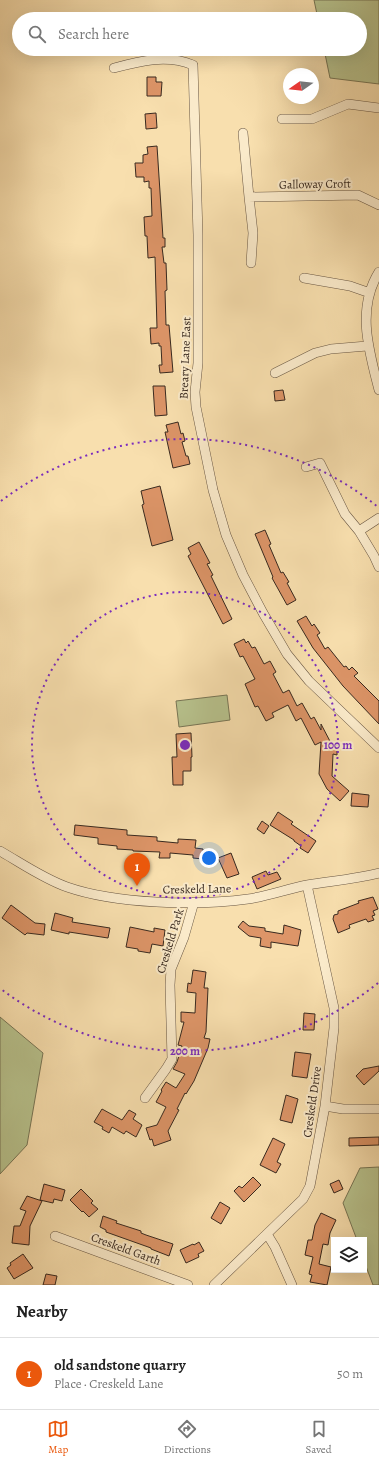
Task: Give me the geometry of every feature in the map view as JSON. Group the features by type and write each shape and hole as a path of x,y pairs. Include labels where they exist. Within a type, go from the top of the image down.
{"street":[{"name":"Breary Lane East","path":"114,68 145,60 157,59 180,60 193,65 196,130 198,297 198,363 195,392 197,413 213,490 226,535 243,575 287,654 309,681 379,748"},
{"path":"282,119 312,120 348,104 379,108"},
{"path":"243,133 252,234 251,263"},
{"name":"Galloway Croft","path":"249,197 358,195 379,206"},
{"path":"379,272 367,300 368,346 379,390"},
{"path":"304,278 350,286 370,293"},
{"path":"275,373 315,353 331,348 368,346"},
{"path":"306,467 329,460"},
{"path":"320,463 345,514 358,531 374,556 379,567"},
{"path":"358,531 379,518"},
{"name":"Creskeld Lane","path":"0,851 66,887 100,895 129,899 194,902 249,899 307,885 361,878 379,873"},
{"name":"Creskeld Drive","path":"214,1285 303,1199 310,1186 325,1106 334,1028 334,1008 307,885"},
{"name":"Creskeld Park","path":"145,1098 172,1059 171,969 186,931 194,902"},
{"path":"325,1106 343,1109 379,1109"},
{"path":"267,1234 275,1247 292,1285"},
{"name":"Creskeld Garth","path":"55,1236 188,1285"}],"green space":[{"path":"314,0 379,0 379,84 330,78 325,56 367,56 367,12 317,12"},
{"path":"227,695 230,720 179,727 176,701"},
{"path":"0,1017 43,1053 27,1145 0,1174"},
{"path":"379,1167 379,1285 373,1285 367,1269 367,1237 356,1237 343,1203 360,1168"}],"building":[{"path":"147,77 156,77 156,82 162,82 161,96 147,96"},
{"path":"156,113 157,128 146,129 145,114"},
{"path":"157,146 163,238 165,238 165,247 162,247 164,263 166,263 166,325 169,325 173,372 160,373 159,365 162,365 161,346 159,346 159,343 151,344 150,328 157,328 155,257 148,258 144,217 152,216 151,188 149,188 149,181 144,182 144,177 136,177 135,163 143,163 143,155 148,154 147,147"},
{"path":"153,386 165,386 167,415 155,416"},
{"path":"283,390 285,400 275,401 274,391"},
{"path":"178,422 181,434 183,433 185,441 182,442 190,464 173,468 165,432 168,432 166,425"},
{"path":"160,486 173,540 152,546 142,505 144,504 141,491"},
{"path":"265,530 271,544 269,545 281,573 283,572 289,582 287,583 296,600 287,605 272,578 273,577 255,534"},
{"path":"199,542 210,563 207,564 213,575 211,576 232,619 223,624 188,556 191,554 188,548"},
{"path":"306,616 312,626 314,624 320,633 317,635 325,649 328,647 344,667 346,666 349,670 352,667 358,673 354,676 379,701 379,724 343,686 313,648 297,621"},
{"path":"244,639 246,643 248,641 252,648 255,647 264,664 270,661 276,672 273,674 283,693 289,690 297,706 302,703 311,719 314,717 321,730 321,724 332,745 337,745 337,755 333,754 332,776 349,791 340,801 327,789 319,774 321,742 315,745 301,718 296,721 288,705 272,713 274,717 266,721 258,706 255,707 245,684 255,679 243,656 240,657 234,644"},
{"path":"191,733 191,771 183,771 183,785 173,785 172,757 177,757 176,734"},
{"path":"352,793 369,795 368,807 351,806"},
{"path":"278,812 293,822 291,824 316,841 308,853 300,848 301,846 294,840 270,825"},
{"path":"262,821 269,826 264,834 257,829"},
{"path":"75,825 127,830 127,835 157,837 157,841 178,843 178,839 196,840 195,848 203,849 203,859 193,858 193,855 170,853 170,858 159,858 160,852 117,849 117,846 98,844 98,838 74,835"},
{"path":"231,853 239,874 227,878 218,858"},
{"path":"266,871 268,875 277,872 281,879 257,889 252,877"},
{"path":"373,897 378,909 373,911 375,915 372,916 374,920 368,922 366,919 349,925 350,928 338,933 333,919 334,915 338,914 338,911 359,903 358,901"},
{"path":"11,905 35,923 45,924 44,935 27,933 25,935 2,918"},
{"path":"55,913 73,918 72,922 110,928 108,938 69,932 69,934 51,930"},
{"path":"243,921 249,926 265,928 265,931 283,934 284,925 301,930 298,946 271,942 271,948 260,946 261,938 249,936 238,927"},
{"path":"130,927 154,932 154,928 165,930 163,946 152,944 150,953 126,947"},
{"path":"193,970 206,972 204,988 208,988 206,1032 204,1038 210,1039 208,1048 194,1081 186,1094 185,1093 177,1109 179,1110 168,1131 171,1140 154,1146 152,1139 150,1140 146,1128 157,1125 166,1107 156,1102 162,1091 161,1090 166,1082 176,1088 185,1074 173,1069 182,1046 178,1045 184,1022 181,1022 181,1012 195,1013 196,993 187,992 188,983 191,984"},
{"path":"304,1013 315,1014 314,1030 303,1030"},
{"path":"295,1052 311,1054 307,1078 292,1076"},
{"path":"379,1066 379,1071 364,1085 356,1076 363,1069"},
{"path":"286,1095 298,1099 292,1123 280,1120"},
{"path":"102,1109 122,1120 129,1110 136,1114 133,1119 142,1125 136,1137 126,1131 124,1134 112,1127 109,1133 102,1129 103,1127 94,1122"},
{"path":"379,1137 379,1145 349,1146 349,1138"},
{"path":"273,1138 285,1144 277,1162 281,1164 276,1173 260,1165"},
{"path":"253,1177 261,1185 244,1202 234,1191 239,1186 242,1188"},
{"path":"339,1180 343,1189 334,1193 330,1184"},
{"path":"44,1184 65,1190 62,1201 54,1199 53,1203 40,1200"},
{"path":"81,1189 93,1201 91,1203 98,1209 89,1217 70,1200"},
{"path":"27,1196 42,1201 30,1226 29,1245 12,1243 14,1226 20,1226 26,1211 20,1209"},
{"path":"220,1202 230,1208 221,1224 211,1218"},
{"path":"321,1213 336,1220 330,1233 328,1245 323,1244 319,1264 331,1267 327,1285 310,1282 312,1275 309,1274 313,1257 305,1255 308,1240 312,1240 315,1225"},
{"path":"103,1216 117,1221 116,1223 141,1231 141,1233 146,1235 173,1244 169,1256 106,1232 106,1230 100,1227"},
{"path":"199,1242 204,1251 198,1254 199,1257 186,1263 180,1250"},
{"path":"23,1254 33,1268 14,1279 7,1268 11,1265 10,1263"},
{"path":"46,1274 57,1276 55,1285 43,1285"}],"place":[{"name":"old sandstone quarry","path":"137,886"}]}
